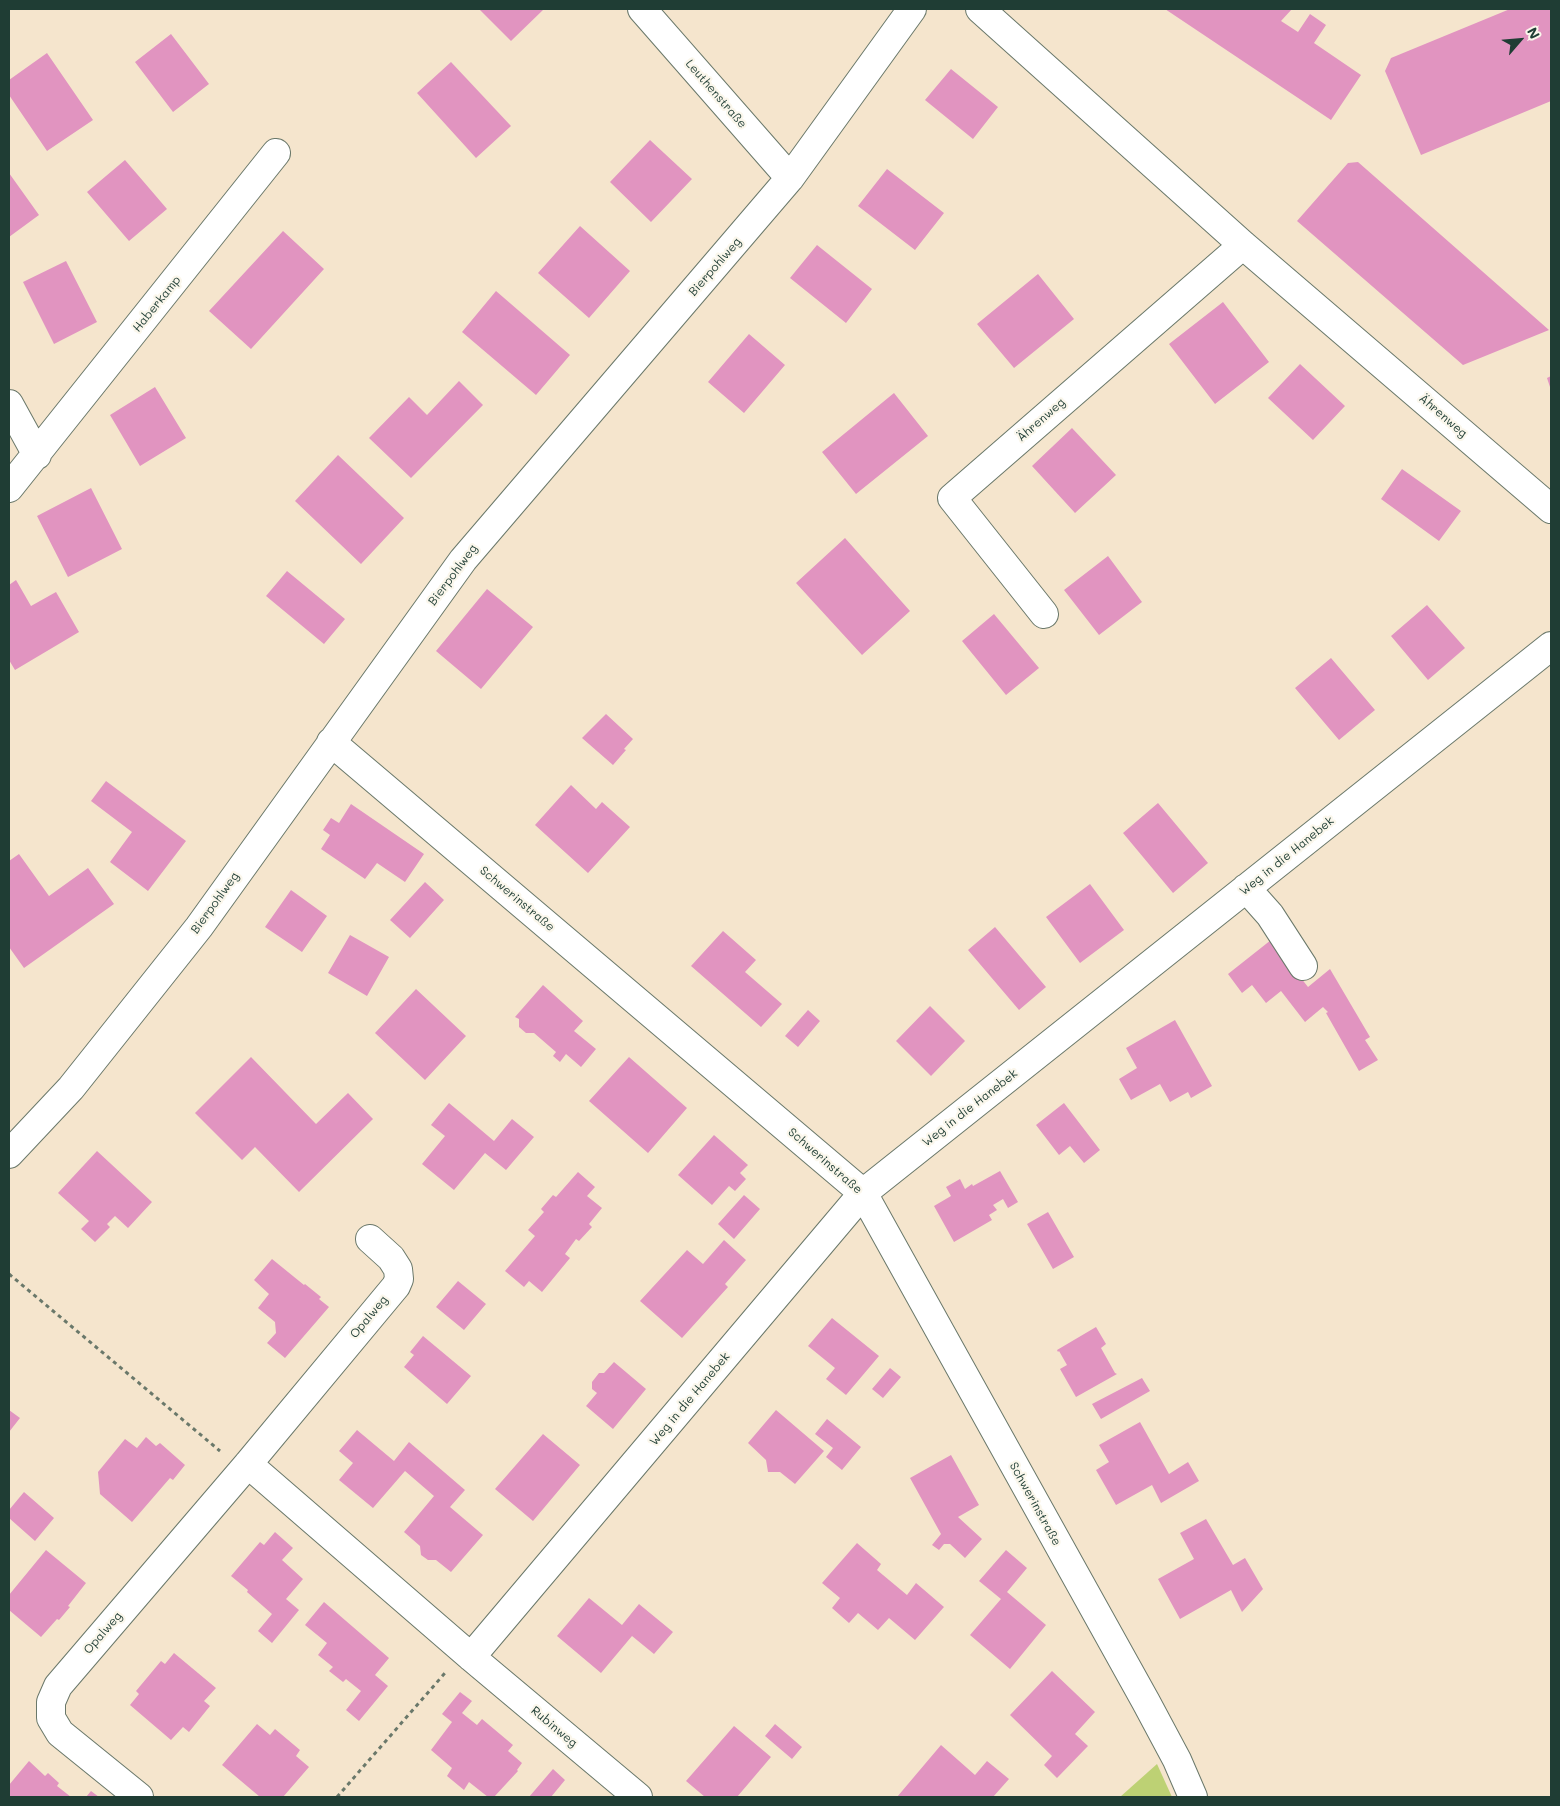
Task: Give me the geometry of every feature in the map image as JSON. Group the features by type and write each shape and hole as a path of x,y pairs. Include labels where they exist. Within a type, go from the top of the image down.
{"street":[{"name":"Leuthenstraße","path":"642,9 790,178"},
{"name":"Bierpohlweg","path":"9,1154 70,1088 199,927 463,560 790,178 912,9"},
{"name":"Ährenweg","path":"980,9 1243,245 1551,509"},
{"name":"Haberkamp","path":"9,488 276,153"},
{"name":"Ährenweg","path":"1044,614 952,498 1243,245"},
{"path":"9,404 37,454"},
{"name":"Weg in die Hanebek","path":"471,1656 863,1193 1551,646"},
{"name":"Schwerinstraße","path":"331,742 863,1193 1146,1702 1177,1760 1193,1797"},
{"path":"1246,888 1270,915 1303,966"},
{"name":"Opalweg","path":"139,1797 60,1733 50,1718 51,1702 58,1686 248,1464 396,1286 399,1279 398,1269 391,1258 370,1239"},
{"path":"248,1464 471,1656"},
{"name":"Rubinweg","path":"471,1656 638,1797"}],"path":[{"path":"9,1274 218,1450 248,1464"},
{"path":"338,1797 449,1668 471,1656"}],"green space":[{"path":"1157,1764 1172,1797 1120,1797"}],"building":[{"path":"479,9 544,9 511,41"},
{"path":"1165,9 1292,9 1281,21 1298,32 1310,14 1326,25 1314,43 1361,75 1331,120"},
{"path":"1510,9 1551,9 1551,101 1421,155 1385,71 1391,58"},
{"path":"171,34 209,84 173,112 135,62"},
{"path":"47,53 93,120 47,151 9,95 9,80"},
{"path":"451,62 511,126 476,158 417,93"},
{"path":"951,69 998,107 973,139 925,100"},
{"path":"650,140 692,179 651,222 610,182"},
{"path":"125,160 167,209 129,241 87,192"},
{"path":"1358,162 1549,330 1463,365 1297,221 1348,163"},
{"path":"887,169 944,213 915,250 858,206"},
{"path":"9,173 39,215 9,237"},
{"path":"580,226 630,271 589,318 538,273"},
{"path":"283,231 324,269 251,349 209,311"},
{"path":"817,245 872,289 846,323 790,278"},
{"path":"66,261 97,322 54,344 23,282"},
{"path":"1038,274 1074,319 1014,368 977,324"},
{"path":"496,291 570,355 536,395 462,332"},
{"path":"1223,302 1269,362 1215,404 1169,344"},
{"path":"749,334 785,365 744,413 708,382"},
{"path":"1300,364 1345,406 1313,440 1268,398"},
{"path":"1551,376 1551,390 1547,378"},
{"path":"459,381 483,405 411,478 369,438 409,397 427,415"},
{"path":"155,387 186,438 140,466 110,415"},
{"path":"894,393 928,436 856,494 822,452"},
{"path":"1072,428 1116,475 1075,513 1032,466"},
{"path":"338,455 404,518 361,564 295,501"},
{"path":"1402,469 1461,511 1439,541 1381,499"},
{"path":"91,488 122,549 68,577 37,516"},
{"path":"845,538 910,611 862,655 796,583"},
{"path":"1108,556 1142,602 1099,635 1064,590"},
{"path":"287,571 345,619 324,644 266,596"},
{"path":"16,580 31,606 56,592 79,632 15,670 9,660 9,585"},
{"path":"487,589 533,627 481,689 436,651"},
{"path":"1427,605 1465,648 1428,680 1391,636"},
{"path":"994,614 1039,668 1006,695 962,641"},
{"path":"1331,658 1375,710 1339,740 1295,688"},
{"path":"606,714 633,739 613,765 582,738"},
{"path":"106,781 186,841 148,891 110,862 132,832 91,801"},
{"path":"571,785 596,809 602,802 630,827 588,873 535,825"},
{"path":"1158,803 1208,863 1173,893 1123,833"},
{"path":"351,804 424,854 405,882 377,863 365,879 321,849 330,835 323,830 331,818 339,823"},
{"path":"19,854 49,896 88,868 114,904 24,968 9,947 9,861"},
{"path":"425,882 444,900 410,938 390,920"},
{"path":"1090,884 1124,930 1080,963 1046,917"},
{"path":"291,890 327,916 302,952 265,927"},
{"path":"995,927 1046,987 1019,1010 968,950"},
{"path":"723,931 756,960 745,972 782,1004 761,1027 691,966"},
{"path":"350,935 389,957 367,996 328,973"},
{"path":"1271,940 1308,987 1330,969 1370,1037 1365,1040 1378,1060 1359,1071 1326,1013 1328,1012 1323,1007 1305,1022 1281,991 1266,1003 1252,985 1242,993 1228,974"},
{"path":"543,985 583,1021 574,1031 596,1049 581,1067 566,1054 560,1062 553,1056 556,1052 534,1033 526,1033 519,1027 519,1019 515,1017"},
{"path":"416,989 466,1036 425,1080 375,1033"},
{"path":"930,1006 965,1041 931,1076 896,1041"},
{"path":"808,1010 820,1021 798,1047 785,1036"},
{"path":"1175,1020 1212,1086 1191,1098 1188,1092 1170,1102 1160,1084 1131,1100 1119,1079 1137,1068 1126,1048"},
{"path":"251,1057 316,1124 348,1093 373,1119 299,1192 255,1147 242,1160 195,1113"},
{"path":"629,1057 687,1108 648,1153 589,1101"},
{"path":"449,1103 494,1141 512,1119 534,1137 506,1170 485,1153 454,1190 422,1164 445,1136 431,1125"},
{"path":"1064,1103 1100,1150 1084,1163 1070,1146 1059,1155 1036,1125"},
{"path":"714,1135 748,1165 740,1173 746,1179 735,1191 729,1186 712,1205 678,1175"},
{"path":"97,1151 152,1202 128,1228 115,1216 107,1224 110,1227 95,1242 81,1229 89,1221 58,1193"},
{"path":"1000,1171 1018,1202 1008,1208 1003,1199 993,1205 997,1210 989,1215 992,1220 954,1242 934,1206 951,1196 946,1187 960,1179 965,1189"},
{"path":"578,1172 595,1187 587,1196 602,1208 589,1224 592,1227 579,1241 576,1239 565,1254 570,1258 542,1292 529,1281 524,1287 505,1271 535,1236 528,1230 544,1212 541,1209 553,1195 556,1197"},
{"path":"744,1195 760,1209 734,1239 718,1224"},
{"path":"1048,1212 1074,1257 1053,1269 1027,1224"},
{"path":"724,1240 746,1260 725,1284 728,1287 682,1338 640,1301 687,1250 703,1264"},
{"path":"272,1259 321,1297 319,1299 329,1307 285,1358 267,1343 276,1333 275,1322 258,1308 269,1294 254,1280"},
{"path":"458,1281 486,1304 464,1330 436,1307"},
{"path":"832,1318 879,1356 846,1395 826,1379 835,1368 808,1346"},
{"path":"1096,1327 1106,1344 1101,1348 1117,1374 1076,1397 1060,1369 1067,1365 1057,1350"},
{"path":"423,1336 471,1376 447,1404 404,1367 414,1355 410,1352"},
{"path":"614,1362 646,1389 613,1429 586,1406 597,1393 592,1389 592,1382 599,1373 604,1373"},
{"path":"890,1368 901,1377 883,1398 872,1389"},
{"path":"1142,1378 1150,1391 1101,1419 1092,1404"},
{"path":"9,1410 20,1418 9,1432"},
{"path":"776,1410 824,1451 795,1484 780,1472 768,1472 766,1460 748,1443"},
{"path":"827,1419 861,1447 842,1470 826,1457 833,1448 815,1434"},
{"path":"1140,1422 1169,1474 1188,1462 1199,1481 1161,1503 1152,1485 1116,1505 1096,1470 1109,1462 1099,1445"},
{"path":"357,1430 394,1461 409,1442 465,1490 450,1507 483,1535 451,1572 436,1560 428,1560 421,1555 420,1546 404,1532 434,1496 405,1471 373,1508 339,1480 353,1463 339,1451"},
{"path":"543,1434 580,1465 533,1521 495,1489"},
{"path":"146,1437 156,1446 160,1443 185,1465 173,1480 170,1478 132,1522 100,1494 98,1472 125,1439 137,1448"},
{"path":"951,1455 979,1505 958,1517 982,1539 965,1558 950,1544 944,1544 939,1550 932,1545 941,1534 910,1478"},
{"path":"24,1492 54,1518 35,1541 9,1518 9,1510"},
{"path":"1206,1519 1233,1565 1245,1558 1263,1589 1242,1612 1231,1590 1180,1619 1158,1579 1194,1559 1180,1533"},
{"path":"275,1532 293,1548 282,1560 303,1579 286,1599 299,1610 272,1643 258,1631 272,1614 231,1576 260,1542 264,1545"},
{"path":"857,1543 881,1564 877,1570 907,1595 916,1583 944,1607 915,1640 889,1618 878,1630 858,1613 849,1623 832,1608 840,1598 822,1583"},
{"path":"46,1550 86,1583 68,1606 70,1607 41,1637 9,1610 9,1595"},
{"path":"1006,1550 1027,1568 1007,1592 1046,1625 1010,1669 970,1635 1001,1599 979,1581"},
{"path":"589,1598 622,1625 639,1604 673,1632 654,1654 632,1636 601,1673 557,1636"},
{"path":"324,1602 389,1658 375,1675 388,1686 359,1721 346,1710 361,1691 346,1679 343,1682 329,1671 333,1667 318,1655 327,1643 305,1625"},
{"path":"174,1653 216,1688 204,1701 210,1706 189,1732 183,1727 171,1740 130,1705 139,1694 136,1691 161,1661 165,1664"},
{"path":"1052,1671 1095,1712 1075,1734 1088,1746 1057,1778 1044,1765 1052,1756 1010,1715"},
{"path":"460,1692 472,1701 462,1713 477,1725 482,1719 513,1745 508,1751 522,1763 518,1771 494,1797 488,1797 469,1782 464,1790 447,1776 452,1768 431,1750 452,1722 442,1714"},
{"path":"257,1724 270,1735 275,1729 300,1750 296,1756 309,1767 283,1797 260,1797 222,1765"},
{"path":"775,1724 802,1747 792,1759 765,1736"},
{"path":"734,1726 771,1757 737,1797 705,1797 686,1781"},
{"path":"941,1745 975,1775 987,1761 1009,1779 993,1797 897,1797"},
{"path":"29,1761 45,1776 48,1773 59,1783 57,1786 71,1797 9,1797 9,1785"},
{"path":"553,1769 565,1780 551,1797 529,1797"},
{"path":"91,1791 99,1797 86,1797"}]}
